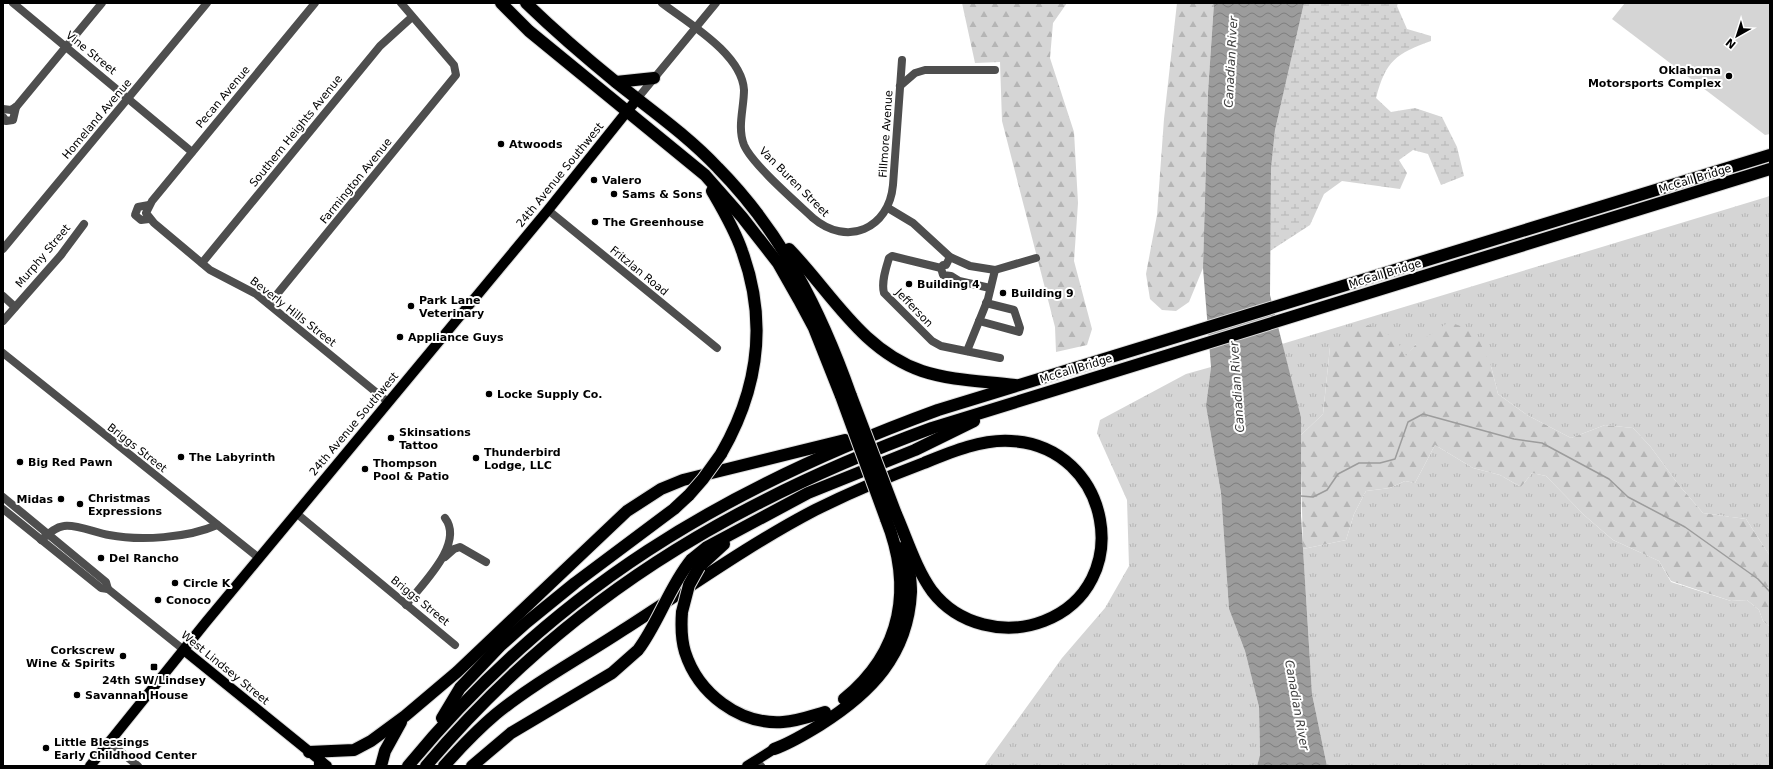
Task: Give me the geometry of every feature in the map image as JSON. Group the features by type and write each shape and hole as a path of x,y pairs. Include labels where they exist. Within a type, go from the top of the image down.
{"highway":[{"path":"501,3 530,31 626,112 705,175 742,216 778,263 814,328 846,396 891,516 905,545 910,573 911,592 906,622 896,650 874,684 853,703 790,743 774,749"},
{"path":"526,3 616,82 693,144 718,167 770,231 792,263 814,305 837,356 846,396"},
{"path":"616,82 654,78"},
{"name":"McCall Bridge","path":"886,429 938,410 1770,155"},
{"name":"McCall Bridge","path":"1008,404 1770,169"},
{"path":"427,743 460,688 500,646 548,604 669,513 689,495 704,479 722,454 742,414 755,361 757,328 752,284 742,250 705,175"},
{"path":"770,231 811,272 860,332 895,358 922,371 952,378 1020,386"},
{"path":"472,766 511,733 612,673 638,650 646,639 679,577 727,542 780,507 836,481 915,450 1008,404"},
{"path":"426,766 478,708 563,629 624,583 676,548 727,519 817,474 932,428 1008,404"},
{"path":"309,752 354,750 371,741 405,716 457,672 613,524 644,499 661,489 683,480 886,429"},
{"path":"408,766 484,681 537,632 590,590 641,554 743,494 820,457 886,429"},
{"path":"444,766 479,729 519,697 768,537 851,492 938,458 979,444 999,441 1030,443 1052,452 1066,461 1079,473 1090,488 1100,519 1101,549 1092,576 1080,595 1071,604 1049,619 1037,624 1020,628 1000,628 974,622 954,612 939,599 930,588 891,516"},
{"path":"774,749 787,738 843,701 864,681 880,658 894,629 898,612 901,580 891,516"},
{"path":"695,564 682,612 683,640 689,662 700,682 725,705 747,716 770,722 794,721 825,712"},
{"path":"381,766 391,739 405,716"}],"main road":[{"name":"24th Avenue Southwest","path":"90,766 296,513 548,210 637,99"},
{"name":"West Lindsey Street","path":"184,650 322,764"},
{"path":"754,764 774,749"}],"street":[{"name":"Vine Street","path":"13,3 192,152"},
{"path":"8,111 102,3"},
{"name":"Homeland Avenue","path":"3,249 207,3"},
{"name":"Pecan Avenue","path":"148,212 192,152 315,3"},
{"path":"401,3 412,17"},
{"name":"Van Buren Street","path":"662,3 695,28 726,54 735,64 741,75 744,90 741,123 742,138 747,149 759,164 813,218 832,231 855,232 875,223 888,208"},
{"path":"637,99 715,3"},
{"name":"Farmington Avenue","path":"269,304 456,75 456,69 452,61 412,17"},
{"name":"Southern Heights Avenue","path":"202,263 380,46 412,17"},
{"name":"Fillmore Avenue","path":"888,208 892,194 902,60"},
{"path":"900,86 919,71 995,70"},
{"path":"888,208 913,223 948,256 970,266 992,270 1036,258"},
{"name":"Fritzlan Road","path":"548,210 717,348"},
{"name":"Beverly Hills Street","path":"148,212 202,263 217,274 251,290 388,402"},
{"name":"Murphy Street","path":"3,321 61,255 84,224"},
{"name":"Jefferson","path":"990,286 959,281 951,276 947,277 942,275 942,266 892,256 889,258 882,287 884,293 891,301 932,341 941,346 1000,358"},
{"path":"942,266 942,262 948,256"},
{"path":"967,351 986,303 990,286 988,281 992,270"},
{"path":"3,296 15,307"},
{"path":"979,321 1019,332 1020,328 1014,310 986,303"},
{"name":"Briggs Street","path":"3,353 259,558"},
{"name":"West Lindsey Street","path":"3,497 106,582 108,589"},
{"name":"West Lindsey Street","path":"3,509 101,588 108,589 184,650"},
{"name":"Briggs Street","path":"296,513 455,645"},
{"path":"444,557 450,531 448,522 445,518"},
{"path":"41,540 58,527 64,526 111,536 148,537 194,533 217,525"},
{"path":"406,605 444,557 454,549 460,547 486,562"},
{"path":"62,557 68,550"},
{"path":"109,742 138,766"}],"green space":[{"path":"962,3 1067,3 1053,23 1050,58 1074,132 1078,203 1074,261 1092,329 1087,345 1056,352 1055,327 1002,121 1000,62 975,63"},
{"path":"1177,3 1214,3 1208,92 1203,268 1189,302 1176,311 1162,310 1150,299 1146,274 1157,215 1164,119"},
{"path":"1304,3 1398,3 1397,6 1407,29 1431,36 1431,41 1409,50 1394,60 1384,75 1376,98 1391,112 1415,108 1442,117 1457,147 1464,176 1441,185 1428,154 1413,150 1399,160 1407,173 1400,189 1342,181 1324,194 1310,225 1270,251 1271,169 1275,130"},
{"name":"Oklahoma Motorsports Complex","path":"1625,3 1770,3 1770,134 1765,135 1612,19"},
{"path":"1770,196 1770,556 1746,519 1703,513 1678,484 1650,446 1633,428 1605,425 1571,438 1527,415 1498,394 1491,366 1416,344 1405,358 1330,347 1323,414 1300,436 1301,417 1282,344"},
{"path":"1449,322 1475,331 1491,366 1498,394 1527,415 1571,438 1605,425 1633,428 1650,446 1678,484 1703,513 1746,519 1770,556 1770,627 1763,621 1759,610 1747,600 1731,601 1671,581 1659,561 1613,540 1584,515 1546,476 1532,473 1521,487 1500,475 1473,468 1435,445 1415,483 1405,481 1390,488 1366,491 1354,514 1346,540 1303,549 1300,436 1323,414 1330,347 1368,325 1396,338 1405,357 1416,344"},
{"path":"1211,367 1206,406 1221,493 1229,609 1245,651 1259,707 1260,755 1257,766 984,766 1062,658 1105,608 1129,566 1127,500 1097,433 1100,420 1186,374"},
{"path":"1435,445 1473,468 1500,475 1521,487 1532,473 1546,476 1584,515 1613,540 1659,561 1671,582 1731,601 1747,600 1759,610 1763,621 1770,627 1770,766 1327,766 1312,694 1303,549 1346,540 1354,514 1366,491 1390,488 1405,481 1415,483"}],"water":[{"name":"Canadian River","path":"1214,3 1304,3 1275,130 1271,169 1270,295 1301,417 1301,516 1312,694 1327,766 1257,766 1260,755 1259,707 1245,651 1229,609 1221,493 1206,406 1211,367 1203,268 1208,92"}],"waterway":[{"path":"1301,496 1313,497 1327,490 1338,474 1359,463 1380,463 1395,459 1408,422 1423,414 1514,439 1542,443 1609,479 1628,497 1685,527 1758,579 1770,592"}],"place":[{"name":"Oklahoma Motorsports Complex","path":"1729,76"},
{"name":"Atwoods","path":"501,144"},
{"name":"Valero","path":"594,180"},
{"name":"Sams & Sons","path":"614,194"},
{"name":"The Greenhouse","path":"595,222"},
{"name":"Building 4","path":"909,284"},
{"name":"Building 9","path":"1003,293"},
{"name":"Park Lane Veterinary","path":"411,306"},
{"name":"Appliance Guys","path":"400,337"},
{"name":"Locke Supply Co.","path":"489,394"},
{"name":"Skinsations Tattoo","path":"391,438"},
{"name":"The Labyrinth","path":"181,457"},
{"name":"Thunderbird Lodge, LLC","path":"476,458"},
{"name":"Big Red Pawn","path":"20,462"},
{"name":"Thompson Pool & Patio","path":"365,469"},
{"name":"Midas","path":"61,499"},
{"name":"Christmas Expressions","path":"80,504"},
{"name":"Del Rancho","path":"101,558"},
{"name":"Circle K","path":"175,583"},
{"name":"Conoco","path":"158,600"},
{"name":"Corkscrew Wine & Spirits","path":"123,656"},
{"name":"24th SW/Lindsey","path":"154,667"},
{"name":"Savannah House","path":"77,695"},
{"name":"Little Blessings Early Childhood Center","path":"46,748"}]}
